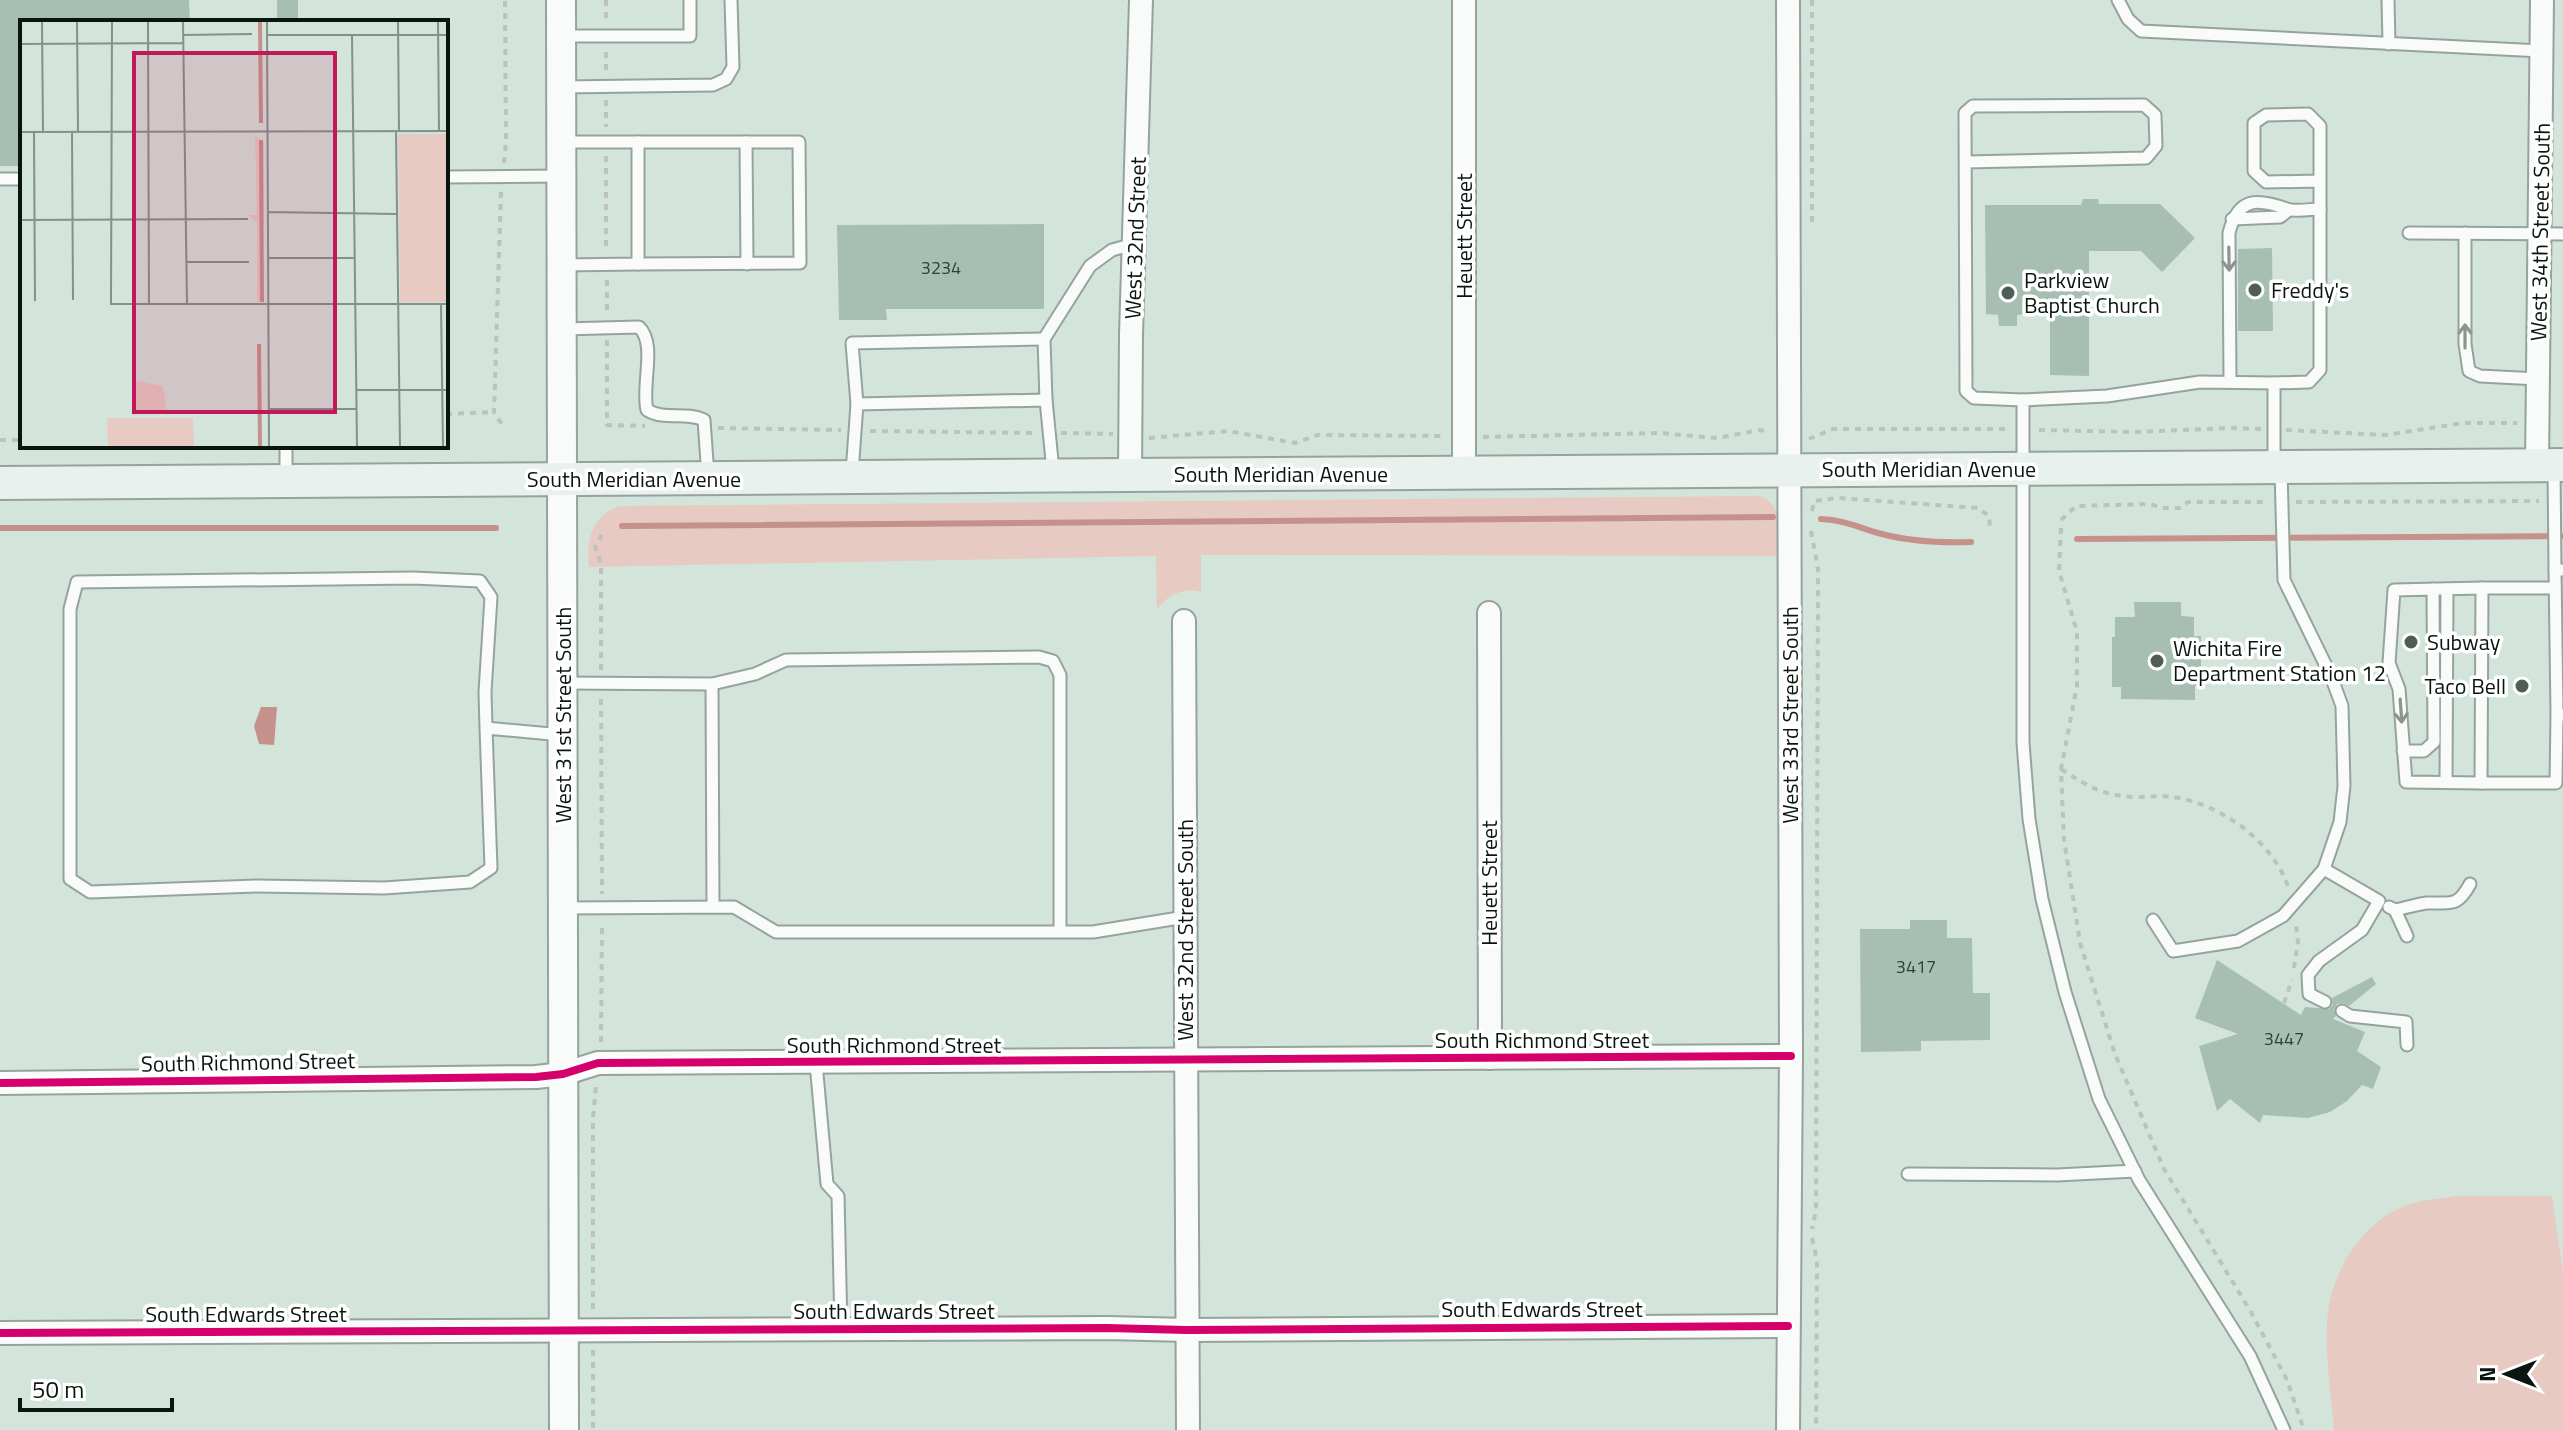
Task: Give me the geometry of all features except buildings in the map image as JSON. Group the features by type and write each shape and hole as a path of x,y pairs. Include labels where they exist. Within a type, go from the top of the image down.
{"main road":[{"name":"South Meridian Avenue","path":"0,483 2552,465"}],"street":[{"name":"West 31st Street South","path":"561,0 564,1430"},
{"name":"West 32nd Street","path":"1130,475 1141,0"},
{"name":"Heuett Street","path":"1464,0 1464,472"},
{"name":"West 33rd Street South","path":"1788,0 1791,1056 1788,1430"},
{"name":"West 34th Street South","path":"2542,0 2538,423 2552,465"},
{"name":"Heuett Street","path":"1489,613 1490,1058"},
{"name":"West 32nd Street South","path":"1184,621 1188,1430"},
{"name":"South Richmond Street","path":"0,1083 536,1077 563,1074 598,1063 1186,1062 1791,1056"},
{"name":"South Edwards Street","path":"0,1333 1788,1326"}],"lane":[{"path":"561,36 690,36 690,0"},
{"path":"561,87 713,85 726,79 733,67 731,0"},
{"path":"2118,0 2128,19 2141,31 2542,51"},
{"path":"2388,0 2389,44"},
{"path":"1966,162 2146,158 2156,146 2155,115 2144,105 1973,106 1965,113 1966,391 1974,398 2023,400 2107,396 2200,382 2309,382 2320,370 2320,209 2320,181 2320,126 2308,114 2266,115 2254,123 2254,171 2266,182 2320,181"},
{"path":"562,142 799,142 800,188 800,263 562,265"},
{"path":"638,142 638,264"},
{"path":"746,142 747,264"},
{"path":"448,177 562,176"},
{"path":"2230,382 2229,233 2232,219 2239,208 2250,203 2279,204 2289,210 2320,209"},
{"path":"2409,233 2563,234"},
{"path":"2465,233 2465,344 2469,371 2480,376 2538,379"},
{"path":"1054,476 1046,400 1044,339 1090,266 1112,250 1135,244"},
{"path":"562,329 639,327 646,334 649,344 643,395 647,410 657,416 694,416 704,420 708,479"},
{"path":"852,478 857,404 852,343 1044,339"},
{"path":"2153,920 2173,951 2238,941 2266,927 2294,906 2324,869 2340,822 2344,786 2342,706 2331,676 2284,580 2274,383"},
{"path":"857,404 1046,400"},
{"path":"2023,400 2023,743 2029,819 2042,899 2078,1040 2099,1099 2135,1171 2250,1356 2284,1430"},
{"path":"286,448 286,482"},
{"path":"2552,465 2559,570 2555,588 2560,715 2556,783 2406,782 2399,689 2389,663 2394,590 2555,588"},
{"path":"413,578 480,581 491,597 486,728 491,868 470,882 384,888 257,886 90,892 70,879 70,609 77,582 413,578"},
{"path":"2481,783 2482,588"},
{"path":"2403,751 2424,751 2434,742 2433,589"},
{"path":"2446,782 2447,589"},
{"path":"563,683 712,684 755,674 786,660 1039,657 1053,661 1060,675 1060,931"},
{"path":"712,684 713,906"},
{"path":"486,728 563,735"},
{"path":"2324,869 2395,910 2407,936"},
{"path":"2395,910 2426,903 2451,904 2462,899 2470,884"},
{"path":"2325,1002 2309,994 2308,975 2319,961 2362,930 2379,901"},
{"path":"563,908 734,907 776,932 1093,932 1185,917"},
{"path":"2342,1011 2350,1016 2406,1022 2407,1045"},
{"path":"816,1063 827,1184 838,1196 841,1329"},
{"path":"1908,1174 2057,1175 2135,1171"}],"path":[{"path":"503,426 494,412 498,214 506,143 505,0"},
{"path":"606,0 607,425 649,426"},
{"path":"1812,0 1812,223"},
{"path":"448,414 494,412"},
{"path":"705,428 1049,433 1158,438 1228,431 1295,443 1318,435 1464,437 1659,433 1717,438 1760,430 1807,439 1833,429 2135,432 2229,428 2386,435 2463,423 2538,423"},
{"path":"1812,513 1814,501 1838,498 1942,504 1978,508 1989,516 1990,529"},
{"path":"2061,520 2076,506 2150,504 2180,508 2188,502 2555,500"},
{"path":"1810,526 1818,569 1818,1043 1816,1210 1811,1234 1817,1260 1816,1430"},
{"path":"2061,528 2059,571 2077,632 2077,686 2061,769 2064,839 2080,943 2115,1054 2164,1169 2251,1312 2287,1380 2304,1430"},
{"path":"593,1430 593,1117 603,1032 601,563 595,547 604,531"},
{"path":"2061,769 2088,787 2118,795 2170,797 2200,803 2236,823 2263,846 2285,877 2294,906 2298,941 2293,978 2284,1003"}],"shaded area":[{"path":"1760,496 1768,500 1776,513 1778,556 1201,555 1201,592 1176,593 1157,609 1156,556 589,567 588,557 590,538 597,522 620,506"},
{"path":"261,707 277,707 274,745 259,744 254,726"},
{"path":"2455,1196 2552,1196 2563,1273 2563,1430 2334,1430 2327,1327 2331,1296 2343,1266 2360,1239 2384,1217 2413,1203"}],"waterway":[{"path":"622,526 1773,517"},
{"path":"1821,519 1904,539 1971,542"},
{"path":"0,528 496,528"},
{"path":"2077,539 2563,536"}],"cycle path":[{"path":"0,1083 536,1077 563,1074 598,1063 1791,1056"},
{"path":"0,1333 1788,1326"}],"place":[{"name":"Freddy's","path":"2255,290"},
{"name":"Parkview Baptist Church","path":"2008,293"},
{"name":"Subway","path":"2411,642"},
{"name":"Wichita Fire Department Station 12","path":"2157,661"},
{"name":"Taco Bell","path":"2522,686"}]}
